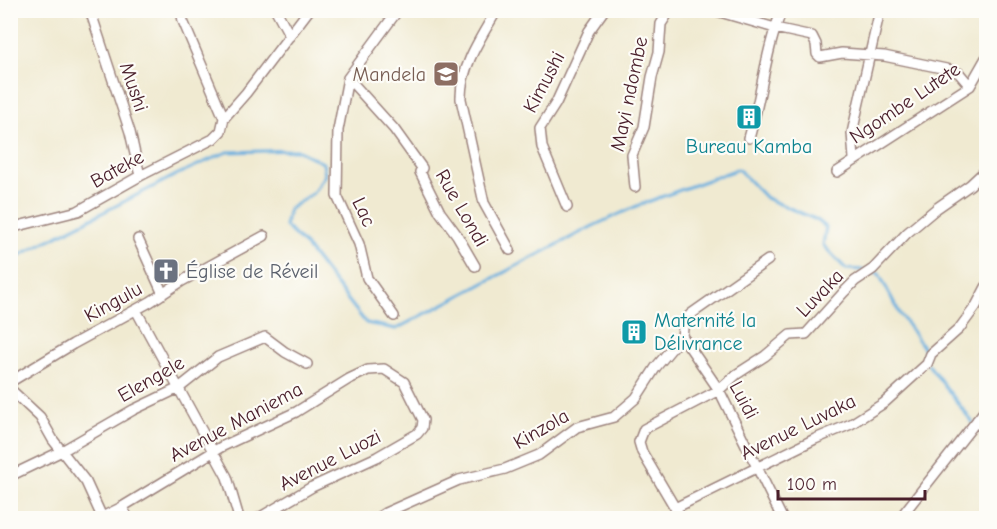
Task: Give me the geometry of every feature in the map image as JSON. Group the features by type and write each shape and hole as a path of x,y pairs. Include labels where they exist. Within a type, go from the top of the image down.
{"street":[{"name":"Mushi","path":"90,10 130,132 140,176"},
{"path":"182,10 183,21 224,118"},
{"path":"276,10 290,36"},
{"name":"Bateke","path":"10,228 78,211 213,138 221,131 224,118 246,93 309,10"},
{"path":"348,78 398,10"},
{"path":"497,10 475,48 461,91 461,99 484,203 510,250"},
{"name":"Kimushi","path":"567,207 542,147 540,128 556,103 589,31 603,10"},
{"name":"Mayi ndombe","path":"634,187 633,155 644,127 652,76 659,52 661,24 670,10"},
{"path":"713,10 812,36 820,57 842,53 884,56 951,70 959,73 970,86"},
{"path":"749,138 758,109 769,45 782,10"},
{"path":"854,159 852,134 879,10"},
{"name":"Ngombe Lutete","path":"837,172 970,86 987,58"},
{"name":"Rue Londi","path":"348,78 394,129 422,168 420,172 440,213 457,235 475,266"},
{"name":"Lac","path":"348,78 338,130 337,196 359,244 366,278 394,316"},
{"name":"Luvaka","path":"675,508 642,452 639,442 644,429 719,390 790,335 806,334 855,281 873,269 937,207 970,185 987,170"},
{"name":"Kingulu","path":"10,382 182,281 264,236"},
{"path":"138,239 163,294"},
{"name":"Kinzola","path":"377,519 385,513 459,480 505,469 539,454 577,427 614,417 636,398 656,368 682,336 684,321 768,260"},
{"name":"Avenue Luvaka","path":"675,508 758,466 851,424 884,403 927,364 931,354 959,328 987,287"},
{"path":"136,310 226,477 239,519"},
{"name":"Luidi","path":"682,336 719,390 782,519"},
{"name":"Elengele","path":"10,476 62,451 133,410 179,388 211,360 265,337 285,352 307,364"},
{"name":"Avenue Maniema","path":"101,518 212,453 296,412 349,378 368,370 384,369 404,382 423,420 422,428 417,434"},
{"path":"10,389 40,417 53,440 86,482 101,518"},
{"path":"902,518 987,409"},
{"path":"978,419 987,434"},
{"name":"Avenue Luozi","path":"260,519 312,487 377,457 417,434"},
{"path":"122,507 128,519"},
{"path":"675,508 681,519"}],"waterway":[{"path":"10,260 178,174 227,152 297,150 323,163 325,175 313,193 289,209 285,226 305,245 366,323 396,329 593,226 639,205 738,169 766,198 817,220 826,227 823,245 846,269 865,270 879,274 900,314 924,348 926,358"},
{"path":"928,364 973,423"}],"place":[{"name":"Mandela","path":"446,74"},
{"name":"Bureau Kamba","path":"749,117"},
{"name":"Église de Réveil","path":"166,271"},
{"name":"Maternité la Délivrance","path":"634,332"}]}
